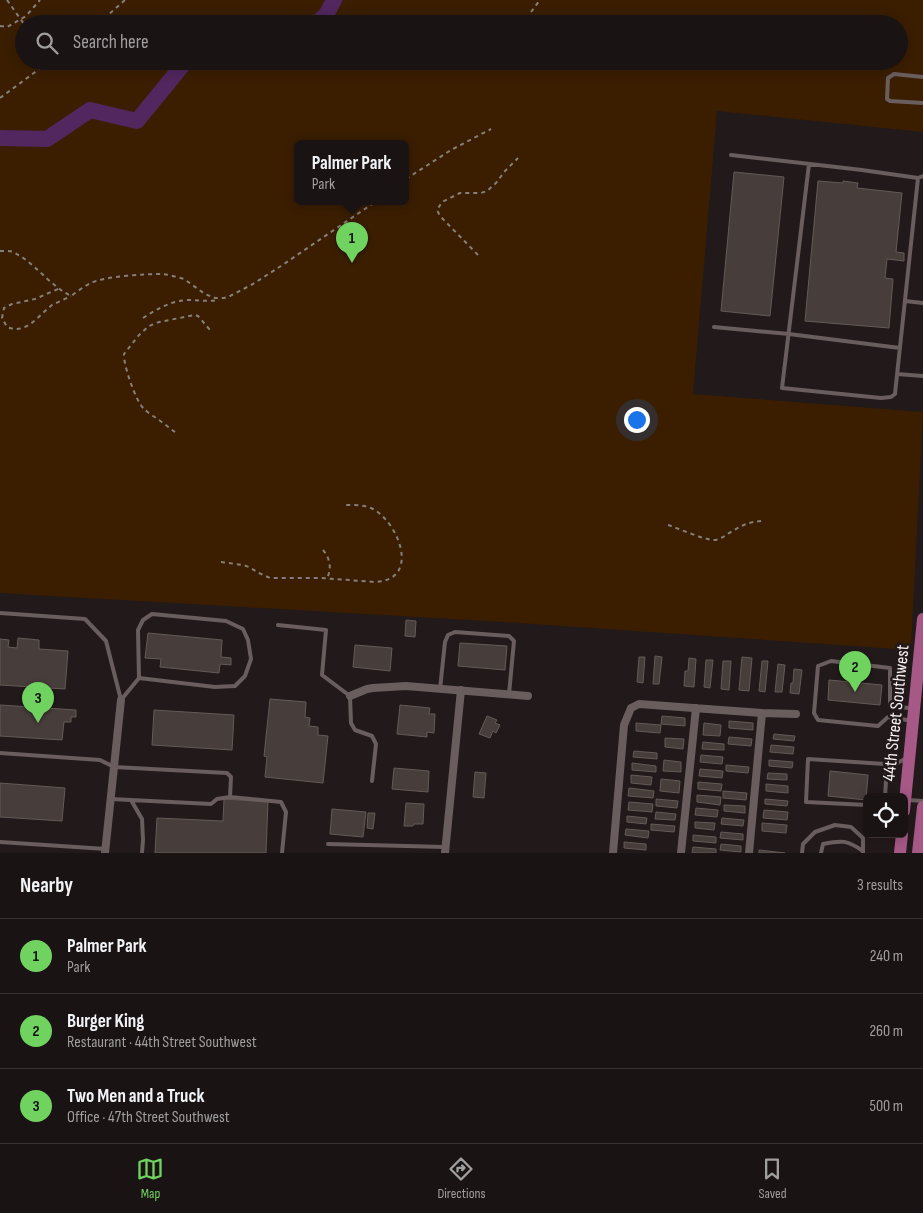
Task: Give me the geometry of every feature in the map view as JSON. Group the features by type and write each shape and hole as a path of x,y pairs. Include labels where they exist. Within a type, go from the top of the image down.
{"main road":[{"name":"44th Street Southwest","path":"906,793 910,756 918,716 923,619"},
{"path":"918,853 923,807"},
{"path":"900,853 902,838"}],"street":[{"path":"350,696 366,689 406,686 528,696"},
{"path":"445,850 461,690"},
{"path":"106,851 121,700"},
{"path":"613,853 624,725 630,708 638,704 796,714"},
{"path":"682,853 696,708"},
{"path":"749,853 762,713"}],"lane":[{"path":"923,77 894,74 888,78 887,99 890,101 923,103"},
{"path":"731,156 918,178 923,176"},
{"path":"808,164 782,388 882,398 891,397 895,394 918,178"},
{"path":"905,301 923,303"},
{"path":"714,327 900,348"},
{"path":"897,374 923,376"},
{"path":"0,612 84,619 106,641 121,700"},
{"path":"121,700 139,678 138,630 143,620 152,614 226,621 243,630 248,640 251,660 245,676 235,686 215,688 139,678"},
{"path":"278,625 326,630 322,675 350,696 351,724 355,730 372,736 376,744 372,781"},
{"path":"440,689 445,642 448,635 456,632 509,636 514,641 508,694"},
{"path":"831,661 890,668 890,706 888,718 878,726 818,720 814,713 818,666 831,661"},
{"path":"890,706 908,708 918,716"},
{"path":"888,718 907,720 918,716"},
{"path":"0,753 100,760 114,767 227,773 230,777 230,797"},
{"path":"863,805 806,802 808,759 887,764 898,763 910,756"},
{"path":"885,793 887,764"},
{"path":"111,800 211,804 217,799 230,797 281,802 286,812 282,853"},
{"path":"131,800 142,819 142,853"},
{"path":"908,804 923,802"},
{"path":"802,853 803,844 815,832 835,825 850,827 863,838 863,852"},
{"path":"821,853 823,844 838,840 852,843 863,852"},
{"path":"0,842 106,851"},
{"path":"328,844 445,850"}],"path":[{"path":"6,0 17,15"},
{"path":"27,15 40,0"},
{"path":"108,15 125,0"},
{"path":"532,12 540,0"},
{"path":"0,26 7,27 15,22"},
{"path":"0,98 38,70"},
{"path":"409,177 451,150 491,129"},
{"path":"478,255 440,216 437,210 442,202 460,193 481,193 487,191 496,184 505,171 518,158"},
{"path":"143,318 173,302 186,300 216,301 230,296 281,266 371,205"},
{"path":"0,251 14,252 29,262 59,289 71,296"},
{"path":"59,289 35,299 12,304 4,308 2,318 7,327 23,328 54,304 99,280 169,275 184,279 205,294 219,299 224,298"},
{"path":"176,432 143,408 135,393 123,358 124,354 144,330 159,322 195,315 210,330"},
{"path":"220,562 243,565 270,578 382,582 395,575 402,562 398,539 394,531 384,518 372,508 366,506 346,506"},
{"path":"668,525 713,540 724,537 747,523 764,521"},
{"path":"323,550 329,562 330,573 327,579"}],"shaded area":[{"path":"0,0 923,0 923,132 717,111 693,394 923,412 911,647 898,646 897,649 504,622 0,593"}],"building":[{"path":"734,172 784,177 770,316 721,311"},
{"path":"818,181 858,183 857,188 902,193 896,252 904,253 904,261 887,259 885,278 893,279 889,328 805,321"},
{"path":"406,620 416,621 415,637 405,636"},
{"path":"148,633 222,640 221,657 231,658 231,665 220,664 219,673 160,667 161,659 145,658"},
{"path":"18,638 39,640 39,649 68,651 65,689 0,685 0,639 9,640 8,647 17,648"},
{"path":"460,643 507,646 505,670 458,666"},
{"path":"355,645 392,648 390,671 353,667"},
{"path":"655,656 662,657 659,684 653,684"},
{"path":"639,657 645,657 643,683 637,682"},
{"path":"742,657 752,658 749,691 739,690"},
{"path":"689,658 696,659 694,687 684,686 685,671 688,671"},
{"path":"706,660 713,660 710,688 704,687"},
{"path":"723,661 731,661 729,690 721,689"},
{"path":"762,661 768,661 765,692 759,691"},
{"path":"778,664 785,665 782,692 775,692"},
{"path":"794,669 802,670 799,694 790,693"},
{"path":"829,680 882,685 880,705 828,700"},
{"path":"270,699 306,702 305,717 310,718 309,726 318,727 318,735 328,736 323,783 265,777 267,757 264,756"},
{"path":"0,705 76,710 76,717 71,717 71,722 64,722 62,740 0,736"},
{"path":"400,705 430,708 429,714 435,714 434,733 427,732 427,737 397,734"},
{"path":"154,710 234,715 232,750 152,745"},
{"path":"487,716 497,720 495,723 500,725 496,733 493,731 490,738 479,734"},
{"path":"662,716 685,718 685,726 661,724"},
{"path":"729,721 753,723 753,730 729,728"},
{"path":"636,723 661,725 660,733 636,731"},
{"path":"704,723 721,725 720,736 703,735"},
{"path":"774,734 795,736 794,741 773,739"},
{"path":"729,737 752,739 751,746 728,744"},
{"path":"665,738 684,739 683,749 665,747"},
{"path":"703,742 724,744 724,750 702,749"},
{"path":"771,745 794,747 793,754 770,752"},
{"path":"634,751 657,753 657,759 633,757"},
{"path":"701,755 723,757 722,764 700,762"},
{"path":"664,760 681,762 681,772 663,771"},
{"path":"769,760 793,762 792,768 769,766"},
{"path":"632,763 656,766 656,772 632,770"},
{"path":"726,765 749,767 748,773 726,771"},
{"path":"394,768 429,771 428,792 392,789"},
{"path":"700,769 723,771 722,778 699,776"},
{"path":"830,771 868,775 867,793 863,793 863,800 828,796"},
{"path":"475,772 486,773 484,798 473,797"},
{"path":"768,773 787,774 787,780 767,779"},
{"path":"631,775 652,777 651,785 631,783"},
{"path":"661,779 680,781 679,793 660,791"},
{"path":"698,782 722,784 721,791 698,789"},
{"path":"0,783 65,788 62,821 0,817"},
{"path":"766,784 788,786 788,793 766,791"},
{"path":"629,788 654,791 653,798 628,796"},
{"path":"723,791 747,793 746,800 723,798"},
{"path":"697,795 721,797 720,805 697,802"},
{"path":"224,799 268,802 266,853 155,853 157,818 223,821"},
{"path":"656,799 678,801 677,808 656,806"},
{"path":"765,799 788,801 787,806 765,804"},
{"path":"629,802 653,804 652,812 628,810"},
{"path":"406,803 424,804 423,824 404,826"},
{"path":"724,805 745,806 745,813 724,811"},
{"path":"696,808 718,810 717,817 695,815"},
{"path":"332,809 366,812 363,837 330,834"},
{"path":"764,810 788,812 787,820 763,818"},
{"path":"656,812 676,814 675,820 655,819"},
{"path":"368,813 375,813 373,829 367,828"},
{"path":"627,816 647,818 646,824 627,822"},
{"path":"722,818 744,820 743,826 721,824"},
{"path":"695,822 715,823 714,830 695,828"},
{"path":"762,823 787,825 786,833 762,831"},
{"path":"651,824 675,826 674,832 651,830"},
{"path":"626,829 649,831 648,838 625,835"},
{"path":"721,832 743,834 743,840 720,838"},
{"path":"693,835 716,837 716,843 693,841"},
{"path":"624,842 646,844 646,850 624,848"},
{"path":"721,844 741,846 741,852 720,850"},
{"path":"693,847 716,849 716,853 692,853"},
{"path":"759,850 785,853 759,853"}],"waterway":[{"path":"326,15 334,0"},
{"path":"0,138 47,139 90,110 137,121 179,70"}],"place":[{"name":"Palmer Park","path":"352,263"},
{"name":"Burger King","path":"855,692"},
{"name":"Two Men and a Truck","path":"38,723"}]}
